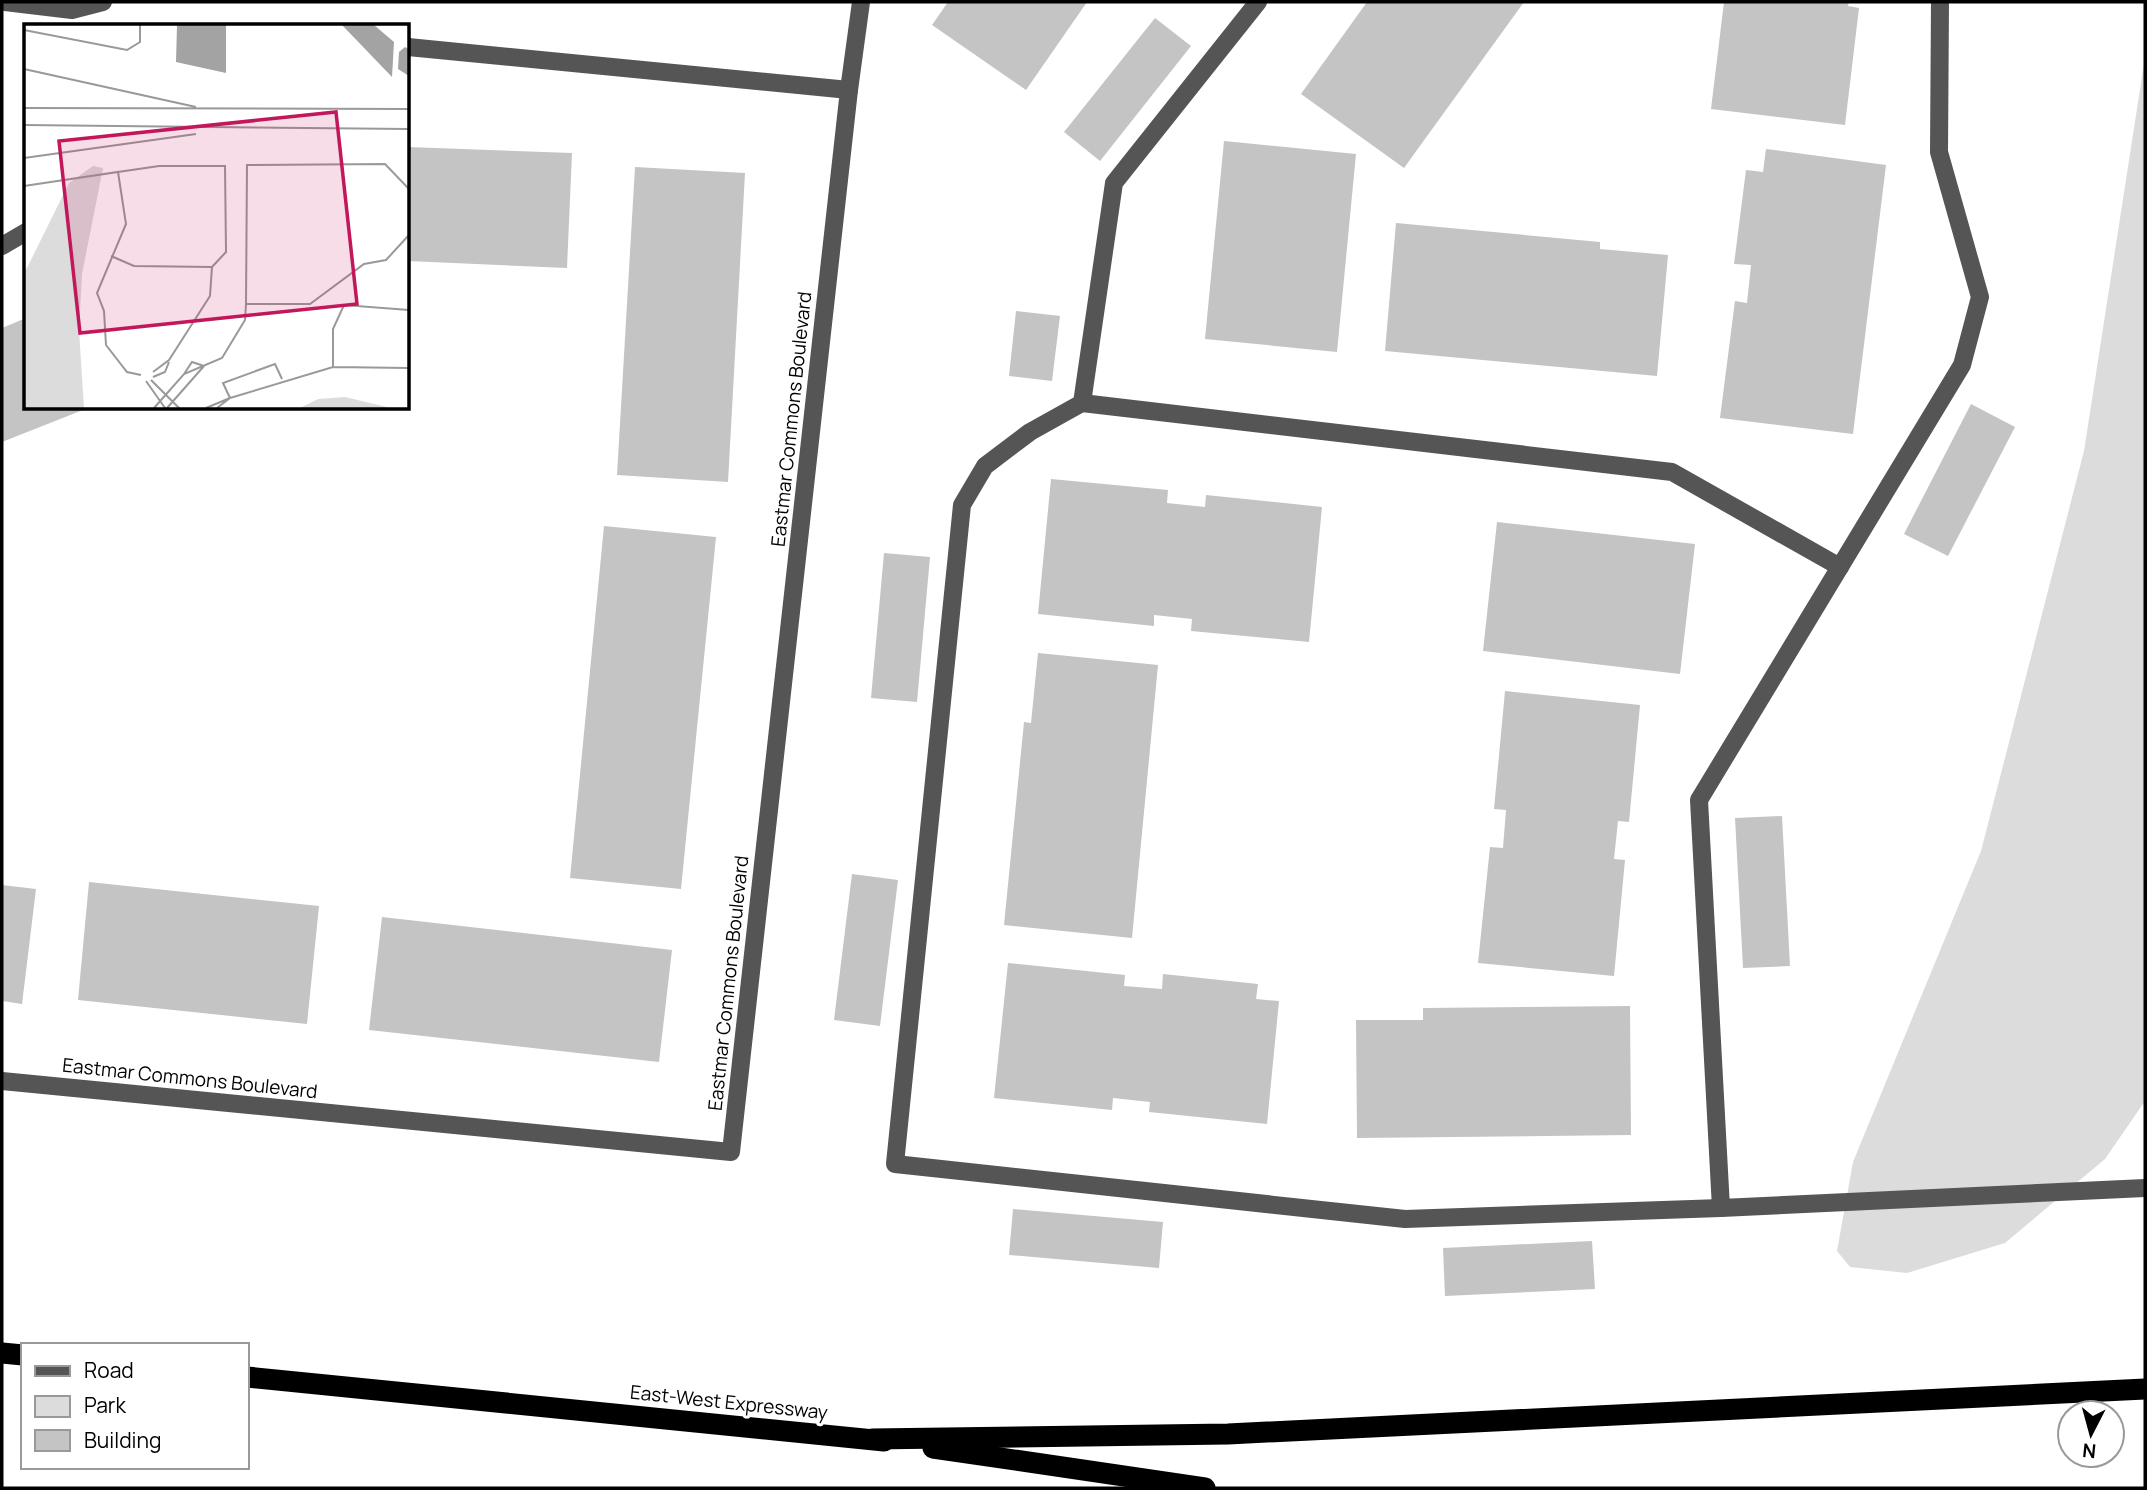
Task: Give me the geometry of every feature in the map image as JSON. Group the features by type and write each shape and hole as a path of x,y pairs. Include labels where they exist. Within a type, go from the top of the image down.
{"highway":[{"path":"2,1353 21,1355"},
{"name":"East-West Expressway","path":"248,1377 872,1439 1205,1488"},
{"path":"872,1439 1241,1433 2145,1389"}],"lane":[{"path":"5,2 72,10 103,2"},
{"name":"Eastmar Commons Boulevard","path":"2,1081 731,1152 861,2"},
{"path":"1082,403 1114,183 1258,2"},
{"path":"1721,1208 1699,800 1962,365 1980,297 1939,152 1940,2"},
{"path":"410,47 849,90"},
{"path":"2,246 24,233"},
{"path":"1840,567 1672,472 1082,403 1030,432 985,466 961,505 895,1164 1405,1219 1721,1208 2145,1188"}],"green space":[{"path":"2145,57 2145,1101 2105,1159 2005,1243 1907,1273 1850,1267 1837,1251 1853,1162 1981,851 2084,451"}],"building":[{"path":"948,2 1087,2 1026,90 932,25"},
{"path":"1367,2 1524,2 1404,168 1301,94"},
{"path":"1724,2 1849,2 1848,6 1859,8 1845,125 1711,109"},
{"path":"1155,18 1191,46 1100,161 1064,132"},
{"path":"1224,141 1356,154 1337,352 1205,339"},
{"path":"410,147 572,153 567,268 410,261"},
{"path":"1766,149 1886,165 1853,434 1720,418 1735,301 1747,303 1751,265 1734,264 1746,170 1763,172"},
{"path":"635,167 745,173 728,482 617,475"},
{"path":"1396,223 1600,242 1600,249 1668,255 1657,376 1385,351"},
{"path":"1016,311 1060,316 1052,381 1009,376"},
{"path":"24,319 24,410 83,410 2,442 2,328"},
{"path":"1971,404 2015,427 1948,556 1904,534"},
{"path":"1051,479 1168,490 1167,503 1205,507 1206,495 1322,507 1309,642 1191,631 1192,619 1154,615 1154,626 1038,614"},
{"path":"1497,522 1695,544 1680,674 1483,651"},
{"path":"604,526 716,537 681,889 570,878"},
{"path":"884,553 930,557 917,702 871,698"},
{"path":"1038,653 1158,665 1132,938 1004,925 1024,722 1031,723"},
{"path":"1505,691 1640,705 1629,822 1618,821 1614,859 1625,860 1614,976 1478,963 1490,847 1503,848 1506,810 1494,809"},
{"path":"1782,816 1790,966 1743,968 1735,818"},
{"path":"852,874 898,880 880,1026 834,1020"},
{"path":"89,882 319,906 307,1024 78,1000"},
{"path":"2,885 36,889 22,1004 2,1001"},
{"path":"382,917 672,950 659,1062 369,1030"},
{"path":"1008,963 1125,975 1124,986 1162,989 1163,974 1258,984 1256,999 1279,1001 1267,1124 1149,1112 1150,1102 1113,1098 1112,1110 994,1098"},
{"path":"1630,1006 1631,1135 1357,1138 1356,1020 1423,1020 1423,1008"},
{"path":"1013,1209 1163,1222 1159,1268 1009,1255"},
{"path":"1592,1241 1595,1289 1445,1296 1443,1248"}]}
